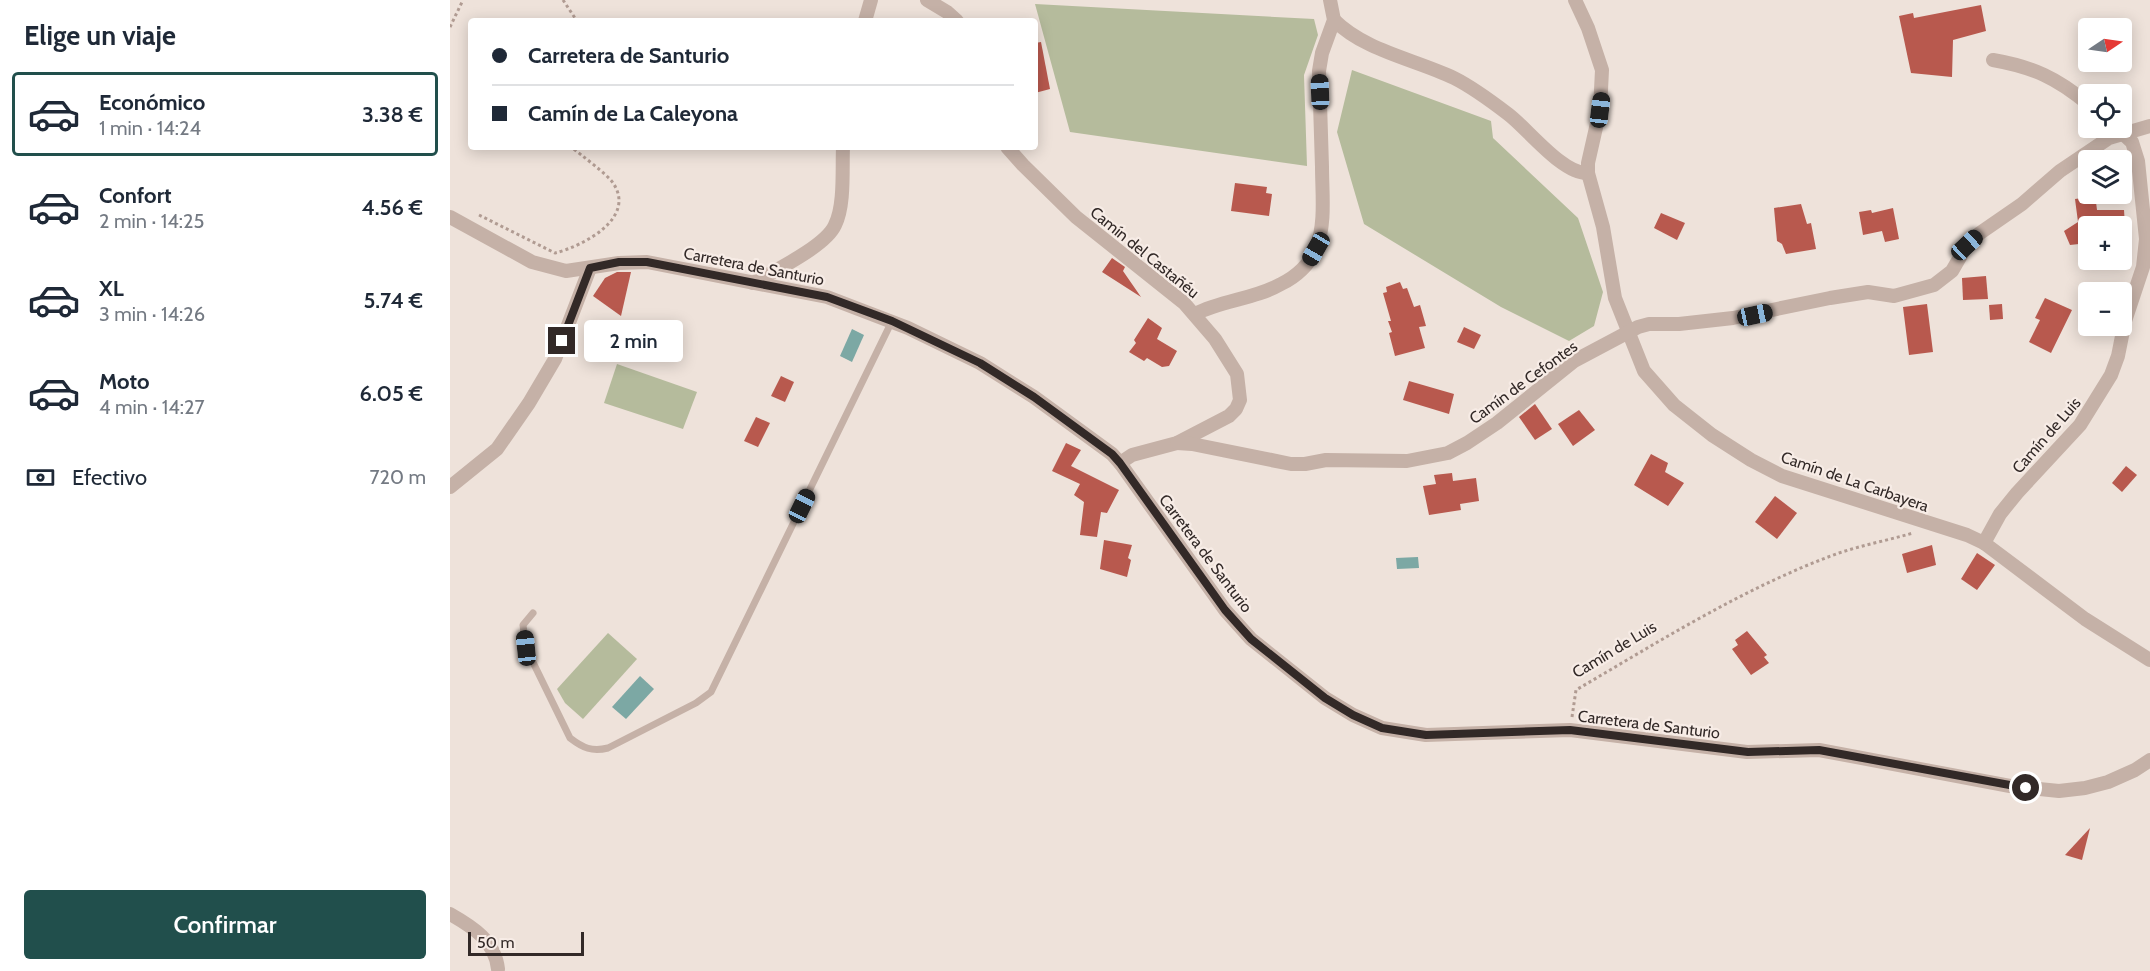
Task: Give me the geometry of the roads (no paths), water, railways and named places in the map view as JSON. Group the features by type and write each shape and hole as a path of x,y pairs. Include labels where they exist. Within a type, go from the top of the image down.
{"street":[{"path":"867,18 871,0"},
{"path":"927,0 953,18"},
{"path":"1195,314 1280,285 1297,274 1316,249 1321,226 1322,198 1319,71 1322,53 1334,20 1330,0"},
{"name":"Camín de La Carbayera","path":"1575,0 1588,28 1602,70 1600,110 1588,163 1588,173 1603,227 1615,298 1644,372 1656,386 1674,405 1712,435 1751,460 1782,476 1967,535 1983,543 2085,619 2150,660"},
{"path":"1334,20 1346,32 1362,40 1468,86 1509,114 1557,160 1581,174 1588,173"},
{"path":"1993,60 2038,70 2052,77 2078,96"},
{"name":"Camín de Cefontes","path":"2132,129 2150,126"},
{"name":"Camín de Cefontes","path":"1177,443 1291,464 1326,460 1385,462 1425,459 1448,453 1497,423 1575,361 1608,345 1628,332 1649,324 1679,324 1733,318 1868,292 1893,296 1934,285 1952,271 1967,245 1980,233 2022,204 2042,185 2087,151 2109,138"},
{"name":"Camín de Luis","path":"1983,543 2000,514 2017,493 2080,425 2111,375 2118,356 2125,321 2143,267 2146,239 2138,160 2132,142 2128,138"},
{"path":"753,283 823,242 835,226 840,204 843,150"},
{"name":"Camín del Castañéu","path":"1010,150 1076,217 1195,314 1230,361 1240,385 1240,400 1236,409 1229,416 1177,443 1132,454 1120,463"},
{"name":"Carretera de Santurio","path":"450,217 532,262 566,271 619,262 647,262 827,297 892,321 980,363 1034,397 1112,454 1225,610 1251,639 1325,698 1353,715 1382,728 1426,735 1570,730 1748,752 1819,750 2010,786 2059,791 2108,782 2135,770 2150,760"},
{"path":"450,487 497,449 529,403 555,359 590,268"},
{"path":"450,914 472,926 484,938 492,950 498,969"}],"lane":[{"path":"533,613 523,625 526,648 570,738 582,747 595,751 608,748 696,704 711,692 892,321"}],"water":[{"path":"852,329 864,335 852,362 840,356"},
{"path":"1418,557 1419,568 1397,569 1396,558"},
{"path":"640,676 654,689 626,719 612,707"}]}
